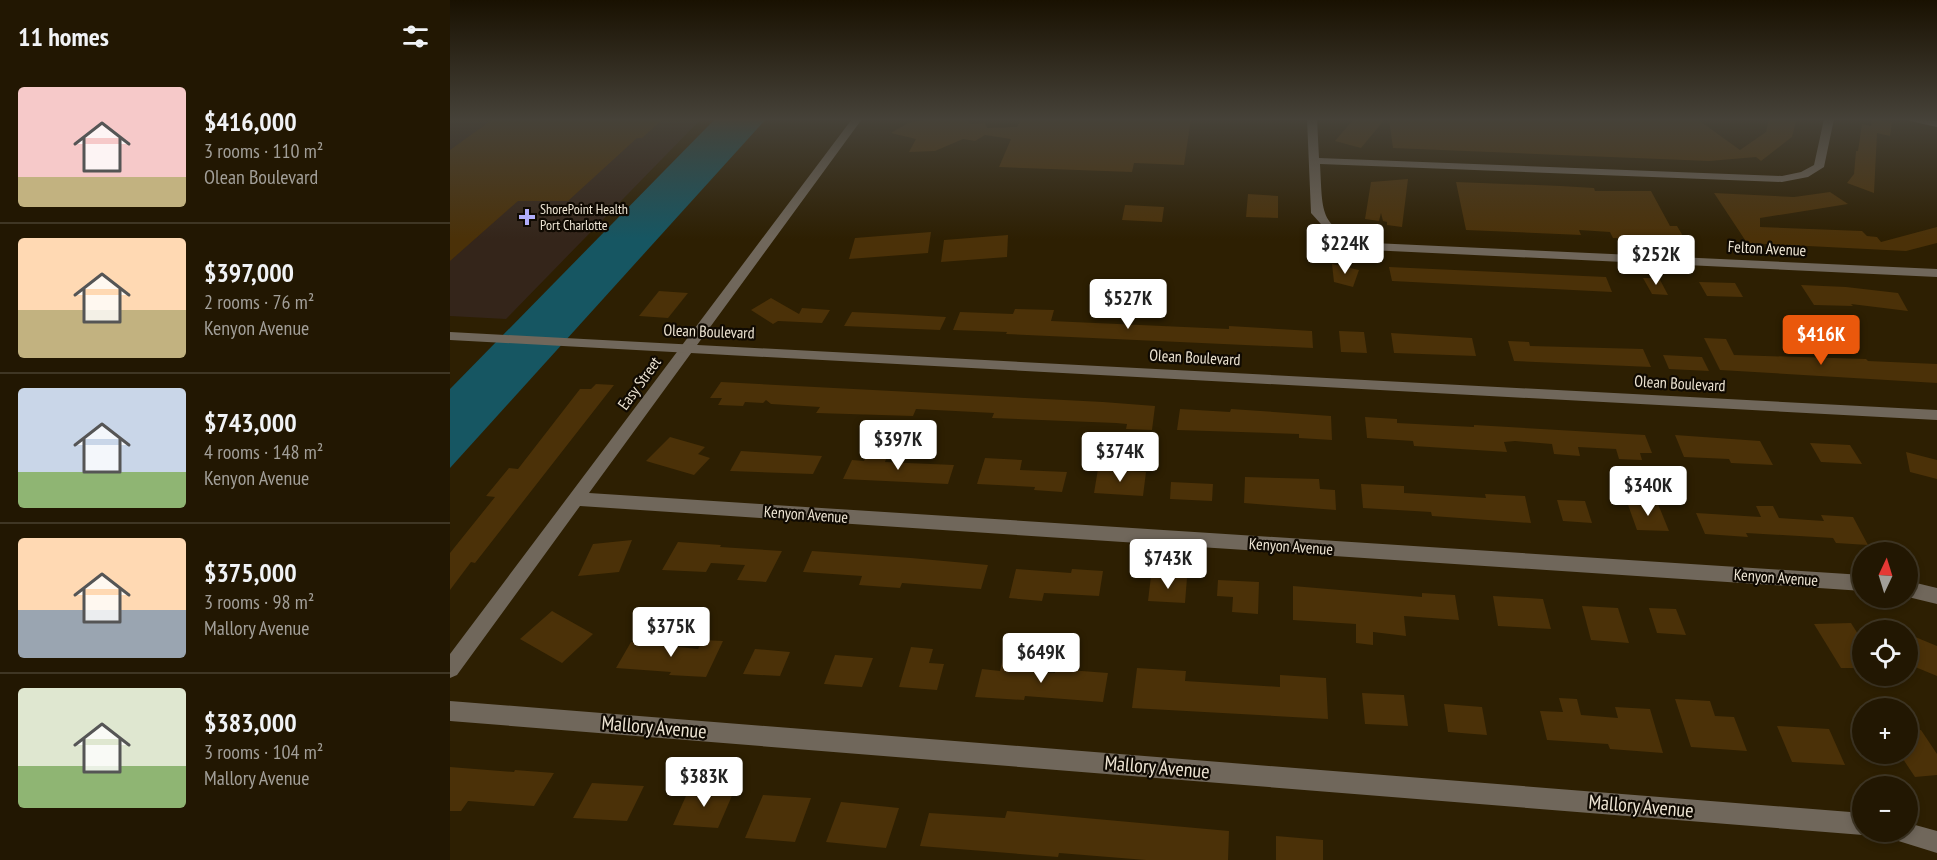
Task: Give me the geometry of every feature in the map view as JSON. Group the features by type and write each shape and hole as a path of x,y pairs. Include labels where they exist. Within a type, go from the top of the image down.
{"street":[{"name":"Easy Street","path":"450,669 827,159"},
{"path":"1314,161 1782,179 1804,175 1819,167 1821,159"},
{"name":"Felton Avenue","path":"1314,161 1317,213 1323,224 1334,233 1352,242 1373,247 1937,273"},
{"name":"Olean Boulevard","path":"450,336 1937,415"},
{"name":"Kenyon Avenue","path":"576,499 1852,582"},
{"path":"1918,591 1937,596"},
{"name":"Mallory Avenue","path":"450,711 1852,823"},
{"path":"1918,836 1937,842"}],"shaded area":[{"name":"ShorePoint Health Port Charlotte","path":"450,159 662,159 506,319 450,316"}],"water":[{"path":"676,159 730,159 450,468 450,389"}],"building":[{"path":"450,159 614,159 568,201 518,201 450,261"},
{"path":"1002,159 1185,159 1184,165 1134,163 1132,172 999,167"},
{"path":"1664,159 1731,159 1709,161"},
{"path":"1855,159 1876,159 1874,193 1847,183 1854,174"},
{"path":"1408,179 1402,227 1387,225 1381,213 1379,221 1365,219 1371,182"},
{"path":"1456,182 1594,188 1595,191 1651,191 1670,226 1677,226 1686,241 1613,238 1610,232 1579,230 1581,235 1466,230"},
{"path":"1830,192 1848,204 1760,218 1760,227 1862,231 1867,236 1877,237 1881,242 1937,227 1937,243 1906,251 1747,243 1714,193 1794,197"},
{"path":"1248,194 1278,196 1278,218 1246,217"},
{"path":"1125,205 1164,207 1162,222 1122,220"},
{"path":"931,232 928,253 849,259 855,238"},
{"path":"1008,235 1007,257 941,262 944,240"},
{"path":"1332,264 1359,270 1353,287 1334,282"},
{"path":"1389,267 1606,277 1612,292 1392,281"},
{"path":"1643,278 1659,278 1668,295 1652,294"},
{"path":"1699,282 1735,283 1743,297 1707,296"},
{"path":"1801,285 1898,293 1908,311 1851,304 1853,306 1814,305"},
{"path":"659,291 688,293 668,318 639,316"},
{"path":"771,298 799,314 802,308 830,310 822,323 778,321 773,324 751,310"},
{"path":"1015,309 1054,310 1051,321 1229,329 1229,326 1312,331 1313,348 953,330 960,312 1013,314"},
{"path":"852,312 946,317 940,330 844,326"},
{"path":"1339,331 1364,332 1367,353 1341,352"},
{"path":"1391,333 1472,338 1476,356 1394,353"},
{"path":"1704,338 1726,339 1734,355 1866,359 1868,361 1937,364 1937,383 1720,370"},
{"path":"1508,341 1529,342 1530,346 1643,349 1651,367 1514,361"},
{"path":"1663,355 1702,357 1709,371 1669,369"},
{"path":"721,382 1155,406 1152,430 1126,429 1127,424 1116,423 992,418 994,413 916,409 913,416 816,413 820,407 771,404 766,400 763,403 745,402 743,406 718,405 722,398 710,398"},
{"path":"596,384 614,385 475,563 471,562 450,590 450,553 495,497 486,496 509,468 518,469 580,389 591,389"},
{"path":"1180,409 1230,412 1231,409 1331,416 1332,440 1299,438 1299,434 1177,430"},
{"path":"1365,417 1397,419 1397,423 1645,435 1652,453 1640,453 1642,460 1619,459 1616,449 1578,447 1580,456 1554,454 1552,444 1515,441 1504,442 1507,452 1414,446 1413,441 1367,438"},
{"path":"1675,435 1760,441 1773,465 1731,463 1729,459 1684,457"},
{"path":"670,437 705,447 698,454 710,458 694,475 646,461"},
{"path":"1810,443 1850,445 1862,464 1821,462"},
{"path":"741,451 822,456 813,474 730,471"},
{"path":"1906,452 1937,460 1937,479 1910,472"},
{"path":"867,455 887,456 885,462 954,465 948,484 843,479 852,460 864,461"},
{"path":"985,458 1022,460 1020,470 1067,472 1062,492 1034,490 1035,487 977,484"},
{"path":"1098,469 1146,472 1143,496 1094,493"},
{"path":"1245,477 1319,479 1320,489 1335,490 1336,510 1244,503"},
{"path":"1171,482 1213,484 1212,501 1170,499"},
{"path":"1361,484 1404,486 1404,493 1486,498 1485,494 1525,496 1531,523 1432,516 1431,512 1363,508"},
{"path":"1557,500 1585,501 1592,523 1563,521"},
{"path":"1627,502 1658,504 1669,531 1637,530"},
{"path":"1756,506 1773,506 1779,518 1824,521 1821,515 1853,517 1866,542 1836,543 1833,538 1746,533 1748,537 1705,534 1696,513 1761,517"},
{"path":"632,540 619,572 578,576 593,544"},
{"path":"678,542 782,551 766,582 737,580 745,565 711,563 706,572 662,570"},
{"path":"812,551 988,565 981,589 902,583 900,588 859,585 862,576 803,572"},
{"path":"1016,569 1071,573 1072,569 1103,571 1099,596 1044,593 1042,601 1009,598"},
{"path":"1151,576 1187,578 1185,603 1148,601"},
{"path":"1218,580 1259,582 1258,614 1232,612 1233,597 1217,596"},
{"path":"1293,586 1422,597 1422,593 1455,595 1459,620 1404,616 1406,636 1373,632 1373,645 1356,643 1356,624 1293,620"},
{"path":"1493,596 1543,599 1551,629 1498,626"},
{"path":"1582,606 1618,608 1629,643 1591,640"},
{"path":"1649,608 1676,609 1686,635 1657,633"},
{"path":"552,611 593,634 562,663 520,639"},
{"path":"1851,623 1852,668 1841,668 1814,624"},
{"path":"1918,638 1937,646 1937,676 1918,668"},
{"path":"703,640 723,641 706,677 616,668 631,642 698,649"},
{"path":"911,647 933,649 929,663 944,664 937,690 899,687"},
{"path":"755,649 790,652 780,676 743,674"},
{"path":"835,655 873,658 862,687 824,684"},
{"path":"1003,658 1018,659 1015,671 1055,673 1055,669 1108,673 1103,702 1025,696 1024,700 975,697 982,669 1000,671"},
{"path":"1137,668 1186,671 1185,681 1280,687 1280,675 1326,678 1328,719 1132,708"},
{"path":"1362,693 1404,695 1408,726 1365,724"},
{"path":"1559,698 1577,699 1581,715 1618,718 1615,707 1650,709 1663,753 1610,749 1608,744 1547,740 1540,711 1563,712"},
{"path":"1675,699 1710,701 1715,716 1734,717 1747,751 1691,747"},
{"path":"1444,704 1482,707 1487,735 1448,732"},
{"path":"1777,726 1829,729 1845,765 1792,762"},
{"path":"1918,730 1921,730 1937,754 1937,775 1914,776 1906,764 1918,764"},
{"path":"450,767 554,773 534,806 468,801 461,811 450,811"},
{"path":"592,783 644,786 627,821 573,818"},
{"path":"690,787 734,791 718,828 673,825"},
{"path":"763,795 811,798 795,842 745,838"},
{"path":"841,802 899,808 886,848 826,842"},
{"path":"1007,811 1229,831 1228,860 1146,860 1059,853 1058,857 920,846 929,813 1005,818"},
{"path":"1276,836 1323,840 1323,860 1276,860"}],"place":[{"name":"ShorePoint Health Port Charlotte","path":"527,217"}]}
